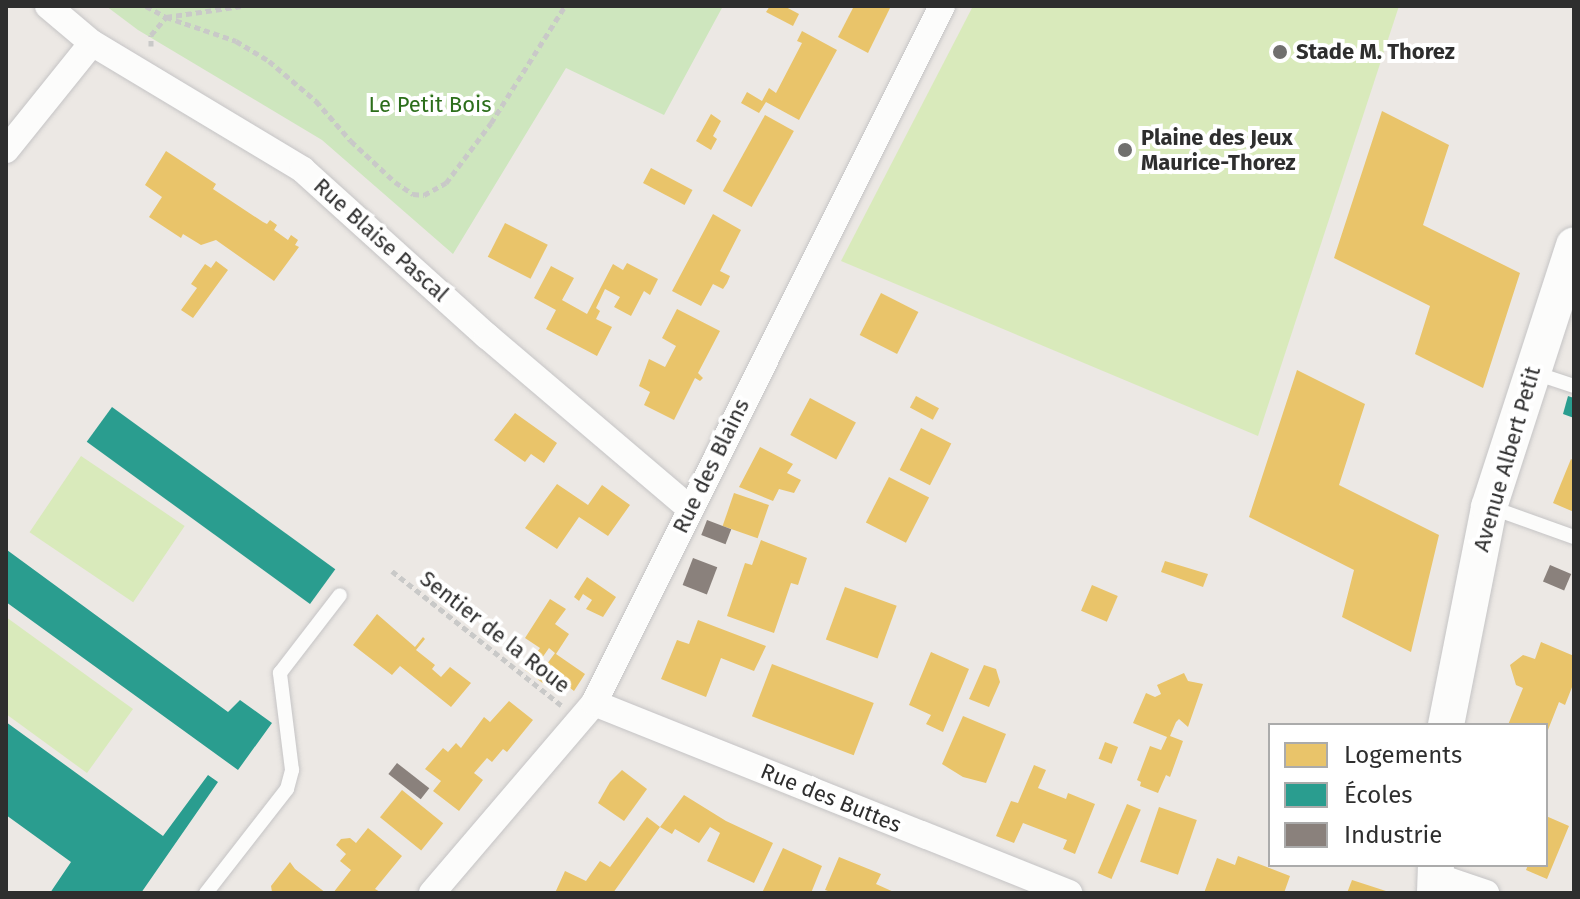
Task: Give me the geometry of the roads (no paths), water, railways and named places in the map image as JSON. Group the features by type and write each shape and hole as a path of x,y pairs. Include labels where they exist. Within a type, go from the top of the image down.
{"main road":[{"name":"Avenue Albert Petit","path":"1446,723 1489,507 1574,245"}],"street":[{"name":"Rue Blaise Pascal","path":"48,6 92,43 303,170 487,336 690,509"},
{"name":"Rue des Blains","path":"432,893 586,710 942,6"},
{"path":"6,150 92,43"},
{"name":"Rue des Buttes","path":"586,710 1058,891"},
{"path":"1436,878 1486,893"}],"lane":[{"path":"1531,372 1574,386"},
{"path":"1489,507 1574,537"},
{"path":"206,893 287,789 292,770 280,673 340,595"}],"place":[{"name":"Stade M. Thorez","path":"1280,52"},
{"name":"Plaine des Jeux Maurice-Thorez","path":"1125,150"}],"park label":[{"name":"Le Petit Bois","path":"430,105"}]}
